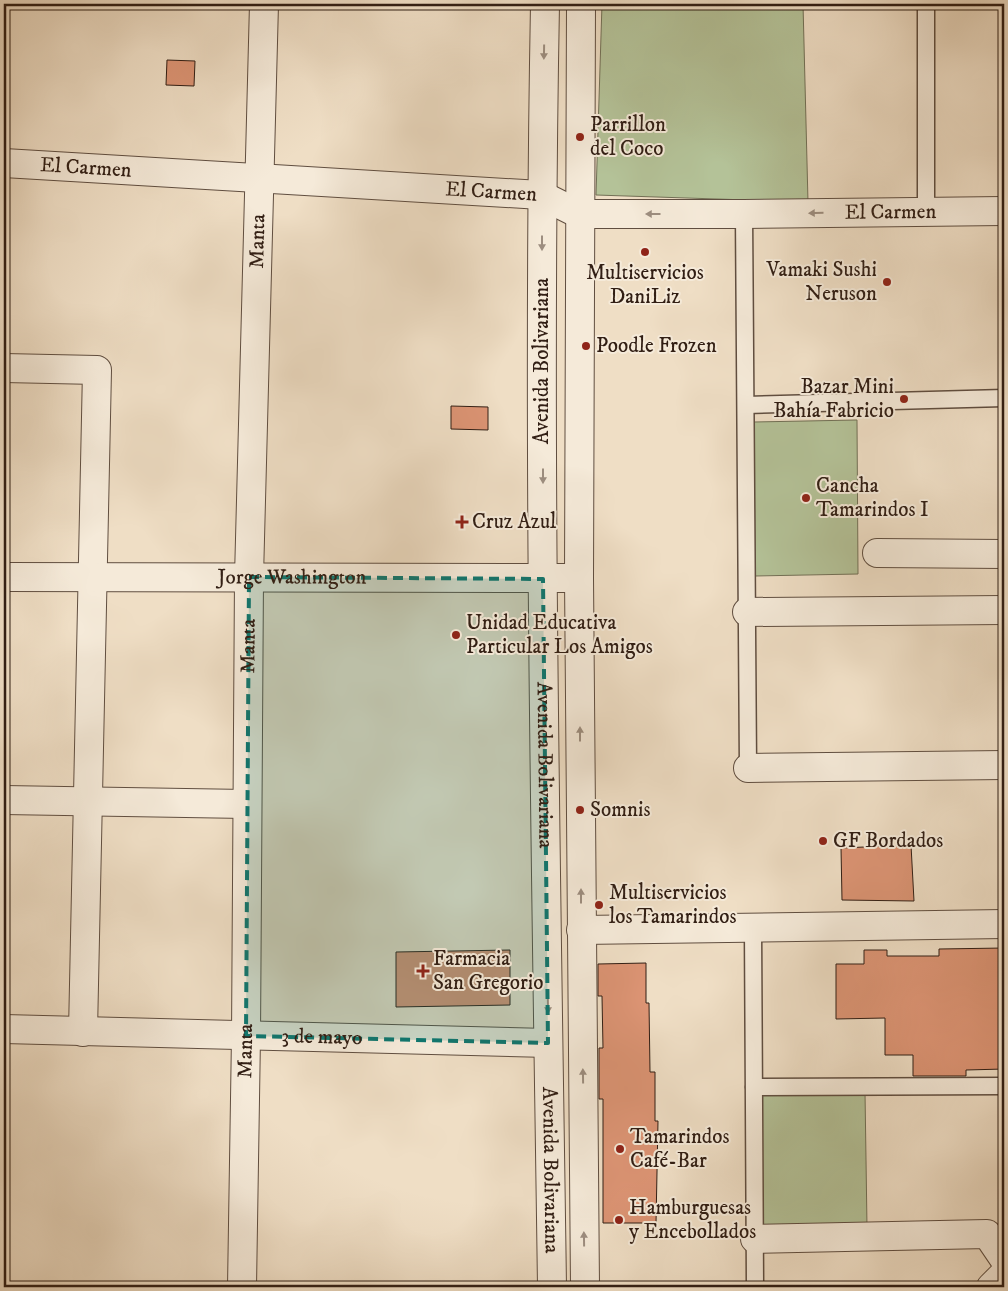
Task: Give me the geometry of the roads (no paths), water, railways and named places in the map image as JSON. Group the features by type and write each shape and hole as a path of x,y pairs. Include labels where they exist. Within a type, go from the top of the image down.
{"street":[{"name":"Manta","path":"242,1287 246,1036 246,804 249,577 264,4"},
{"name":"Avenida Bolivariana","path":"545,4 541,195 543,579 552,1287"},
{"name":"Avenida Bolivariana","path":"581,4 579,578 585,1287"},
{"name":"El Carmen","path":"4,163 541,195 579,214 1004,211"},
{"path":"4,368 97,370 83,1032"},
{"path":"877,554 1004,554"},
{"name":"Jorge Washington","path":"4,577 579,578"},
{"path":"747,612 1004,610"},
{"path":"748,768 1004,765"},
{"path":"4,800 246,804"},
{"path":"581,930 1004,924"},
{"name":"3 de mayo","path":"4,1029 548,1043"},
{"path":"755,1239 986,1234 1004,1259"},
{"path":"991,1287 1004,1274"}],"lane":[{"path":"926,4 926,212"},
{"path":"744,214 748,768"},
{"path":"746,405 1004,398"},
{"path":"754,928 755,1287"},
{"path":"754,1087 1004,1086"}],"place":[{"name":"Parrillon del Coco","path":"580,137"},
{"name":"Multiservicios DaniLiz","path":"645,252"},
{"name":"Vamaki Sushi Neruson","path":"887,282"},
{"name":"Poodle Frozen","path":"586,346"},
{"name":"Bazar Mini Bahía Fabricio","path":"904,399"},
{"name":"Cancha Tamarindos I","path":"806,498"},
{"name":"Cruz Azul","path":"462,522"},
{"name":"Unidad Educativa Particular Los Amigos","path":"456,635"},
{"name":"Somnis","path":"580,810"},
{"name":"GF Bordados","path":"823,841"},
{"name":"Multiservicios los Tamarindos","path":"599,905"},
{"name":"Farmacia San Gregorio","path":"423,971"},
{"name":"Tamarindos Café-Bar","path":"620,1149"},
{"name":"Hamburguesas y Encebollados","path":"619,1220"}]}
